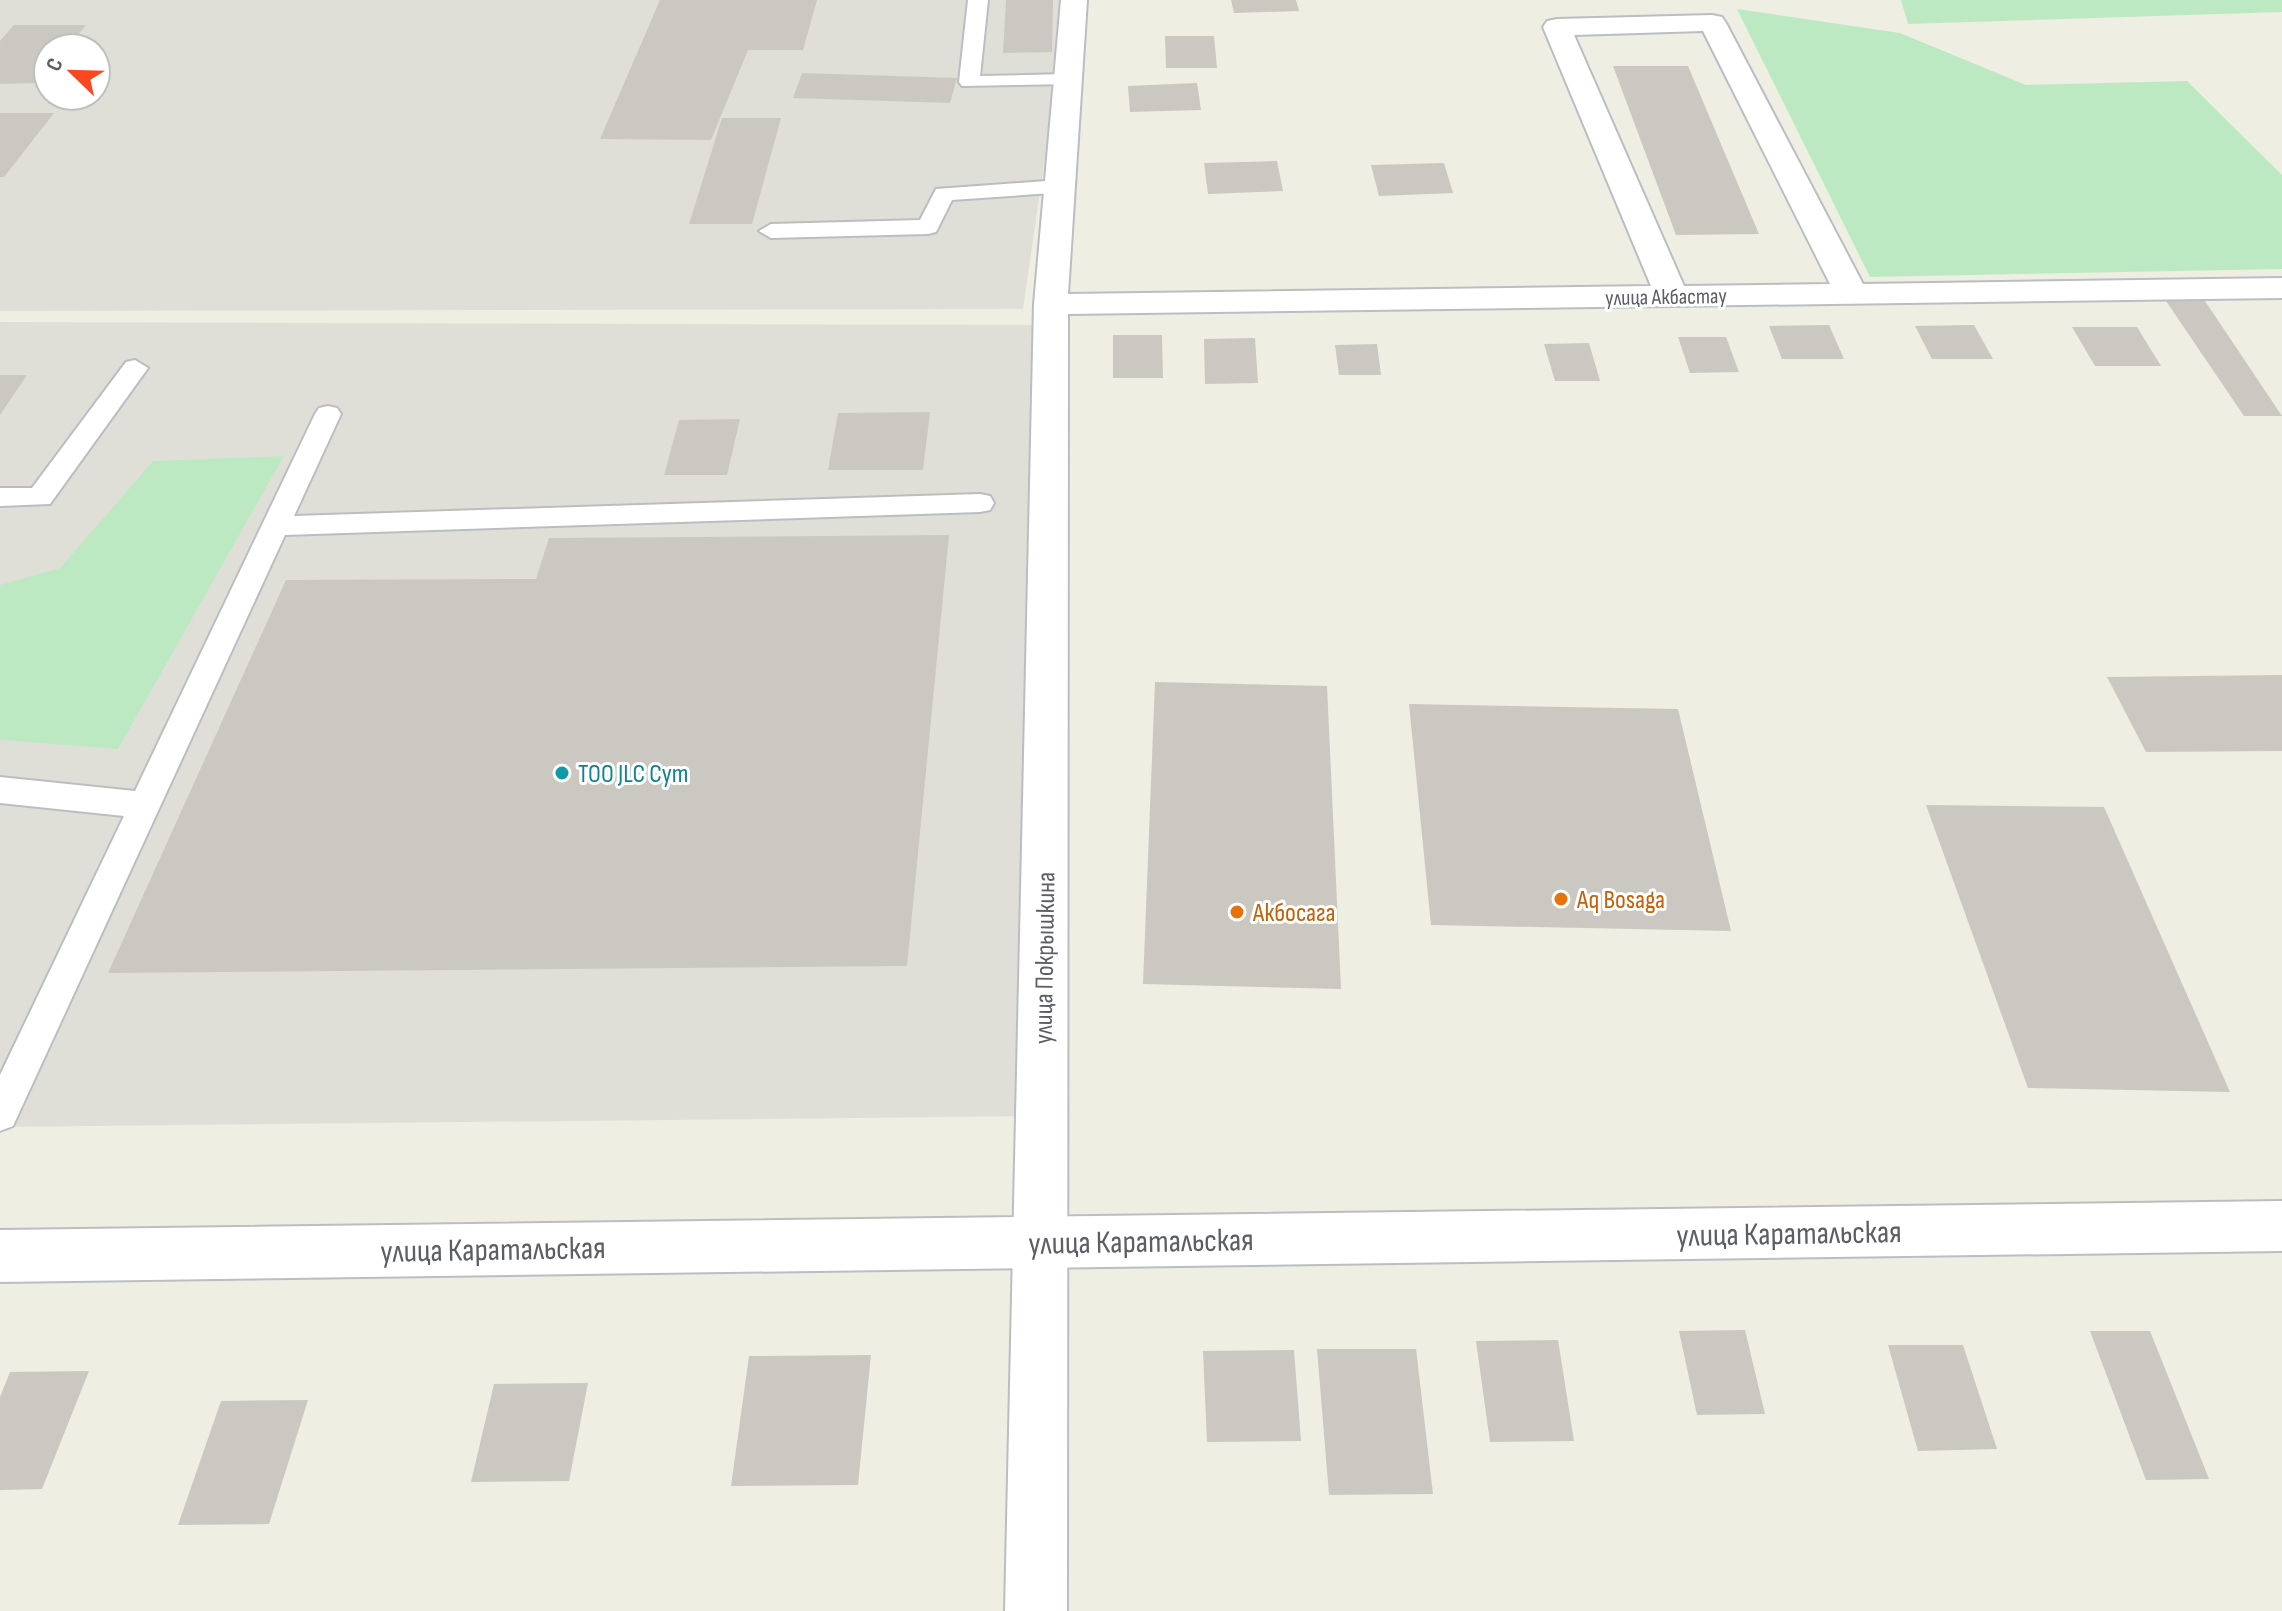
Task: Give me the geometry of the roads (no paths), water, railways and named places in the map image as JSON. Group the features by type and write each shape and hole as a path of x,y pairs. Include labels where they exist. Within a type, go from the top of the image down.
{"street":[{"name":"улица Покрышкина","path":"1036,1611 1051,304 1074,0"},
{"path":"1672,296 1557,27 1712,23 1852,294"},
{"name":"улица Акбастау","path":"1051,304 2282,288"},
{"name":"улица Каратальская","path":"0,1256 2282,1226"}],"lane":[{"path":"978,0 969,82 1067,80"},
{"path":"771,231 928,227 944,194 1059,187"},
{"path":"0,497 40,497 135,368"},
{"path":"0,1114 328,414"},
{"path":"276,526 980,503"},
{"path":"0,790 145,805"}],"place":[{"name":"ТОО JLC Сут","path":"562,773"},
{"name":"Aq Bosaga","path":"1561,899"},
{"name":"Акбосага","path":"1237,912"}]}
